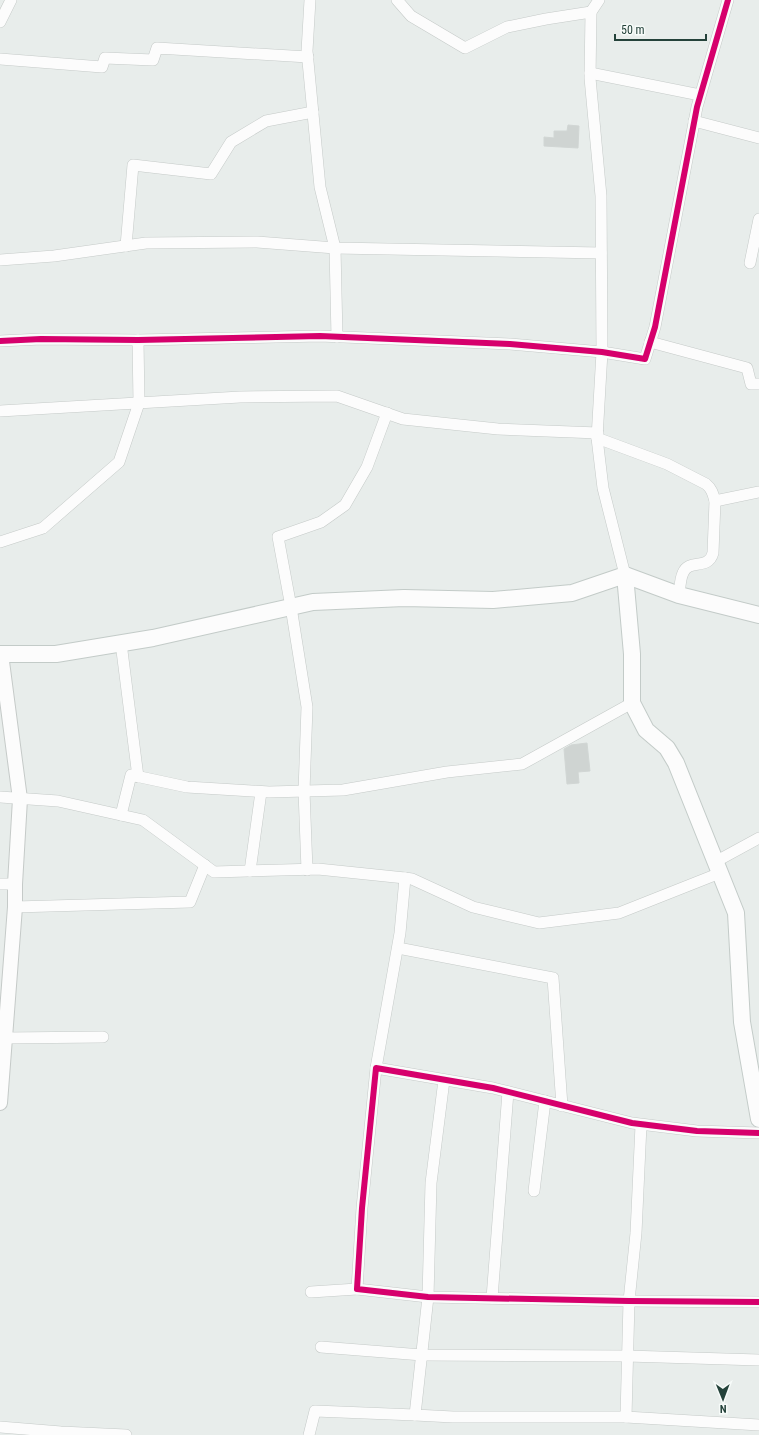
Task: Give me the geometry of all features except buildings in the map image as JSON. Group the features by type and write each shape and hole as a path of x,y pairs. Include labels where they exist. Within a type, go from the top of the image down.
{"main road":[{"path":"624,575 632,654 632,703 646,730 667,748 676,763 736,913 742,1022 759,1119"},
{"path":"0,654 56,654 153,638 313,602 404,598 493,600 572,593 624,575 679,595 759,615"}],"street":[{"path":"0,22 11,0"},
{"path":"310,0 308,57 320,187 335,248 337,337"},
{"path":"397,0 411,16 465,48 507,28 546,18 592,12"},
{"path":"599,0 592,12 590,73 601,196 602,352 598,436 603,488 624,575"},
{"path":"0,341 41,339 138,340 320,336 510,344 602,352 645,359 654,327 700,95 728,0"},
{"path":"0,59 102,67 105,58 153,60 157,48 308,57"},
{"path":"590,73 700,95"},
{"path":"126,246 133,165 211,174 231,142 266,121 313,112"},
{"path":"694,122 759,138"},
{"path":"750,263 759,219"},
{"path":"0,260 54,256 146,243 257,242 335,248 601,254"},
{"path":"0,542 43,528 119,462 139,403 138,340"},
{"path":"650,342 747,368 751,384 759,384"},
{"path":"0,411 240,397 337,396 403,419 498,429 598,436 667,464 710,487 715,501 712,558 708,562 686,568 683,572 679,595"},
{"path":"307,870 304,791 307,707 278,537 321,522 345,505 367,467 387,413"},
{"path":"715,501 759,492"},
{"path":"121,643 138,777"},
{"path":"0,654 20,799 15,884 16,907 0,1103"},
{"path":"121,815 130,775 187,787 261,792 343,790 447,772 522,764 632,703"},
{"path":"250,871 261,792"},
{"path":"0,797 58,801 143,820 214,872 318,869 405,878 473,907 540,923 619,913 718,868 759,838"},
{"path":"16,907 190,902 205,865"},
{"path":"357,1290 362,1208 376,1068 398,948 405,878"},
{"path":"0,884 15,884"},
{"path":"398,948 553,978 562,1106"},
{"path":"6,1038 104,1037"},
{"path":"376,1068 508,1092 632,1124 697,1131 759,1133"},
{"path":"415,1415 428,1296 431,1184 444,1080"},
{"path":"492,1298 508,1092"},
{"path":"534,1191 545,1101"},
{"path":"626,1417 629,1301 636,1233 641,1124"},
{"path":"311,1292 357,1290 428,1296 492,1298 759,1302"},
{"path":"321,1347 422,1355 627,1356 759,1360"},
{"path":"309,1435 315,1412 453,1417 626,1417 759,1425"},
{"path":"0,1427 126,1435"}],"cycle path":[{"path":"0,341 41,339 138,340 320,336 510,344 602,352 645,359 655,327 697,107 728,0"},
{"path":"759,1133 697,1131 632,1123 493,1088 376,1068 362,1208 357,1289 428,1297 759,1302"}]}
